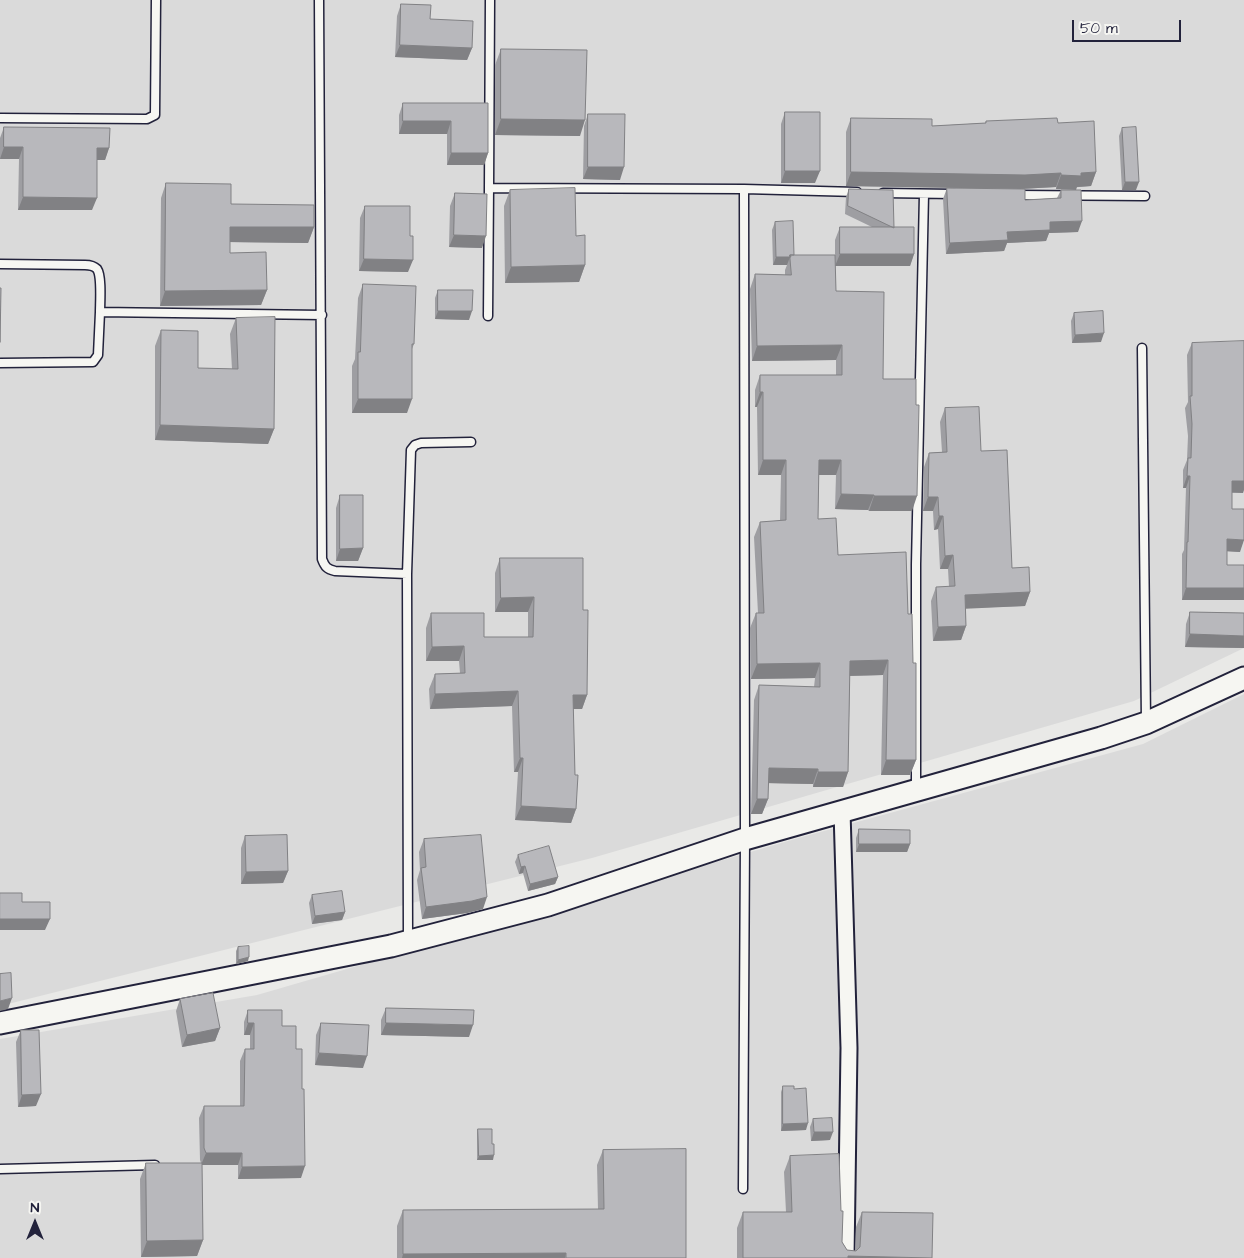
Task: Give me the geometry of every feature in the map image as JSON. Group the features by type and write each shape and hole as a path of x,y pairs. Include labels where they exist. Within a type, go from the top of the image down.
{"street":[{"path":"0,1023 408,942 548,905 745,838 1101,738 1146,723 1244,678"},
{"path":"842,811 849,1048 846,1258"}],"lane":[{"path":"0,118 147,119 155,115 156,0"},
{"path":"319,0 322,559 328,569 335,571 407,574"},
{"path":"488,316 490,0"},
{"path":"489,188 744,189 864,192"},
{"path":"743,1189 745,838 744,189"},
{"path":"874,193 962,194"},
{"path":"916,790 916,564 924,194"},
{"path":"1010,195 1144,196"},
{"path":"0,264 85,264 98,270 100,276 98,355 94,362 0,362"},
{"path":"100,312 322,315"},
{"path":"1142,348 1146,723"},
{"path":"408,942 407,574 411,450 415,445 421,443 471,442"},
{"path":"0,1169 167,1165"}],"shaded area":[{"path":"0,0 1244,0 1244,648 1134,701 592,858 0,1006"},
{"path":"1244,694 1244,1258 0,1258 0,1039 257,995 802,837 1143,744"}],"building":[{"path":"401,4 431,5 430,19 473,21 472,48 400,45"},
{"path":"501,49 587,50 585,120 501,119"},
{"path":"403,103 488,103 488,153 451,153 451,121 403,121"},
{"path":"785,112 820,112 820,171 785,171"},
{"path":"588,114 625,114 624,167 588,167"},
{"path":"851,118 932,119 932,126 986,123 986,121 1057,118 1058,123 1094,121 1096,172 1081,173 1081,176 1061,175 1061,173 1025,175 851,172"},
{"path":"4,127 110,128 109,148 97,148 97,198 23,197 23,147 4,147"},
{"path":"1136,127 1139,182 1125,182 1122,128"},
{"path":"166,183 231,184 231,204 314,205 314,227 230,227 230,253 266,252 267,290 165,291"},
{"path":"575,188 576,236 585,235 585,265 511,267 510,190"},
{"path":"947,188 1025,189 1025,200 1061,198 1061,190 1081,190 1082,221 1050,222 1050,230 1007,232 1008,240 950,243"},
{"path":"849,189 893,190 894,228 848,206"},
{"path":"455,193 487,194 486,236 454,235"},
{"path":"365,206 410,206 410,236 413,236 413,260 364,259"},
{"path":"793,221 794,255 790,255 791,257 776,257 775,222"},
{"path":"840,227 914,227 914,254 840,254"},
{"path":"790,255 835,255 836,291 884,292 883,379 916,379 916,405 919,405 917,496 841,494 841,460 819,460 818,519 836,518 838,555 906,552 908,614 912,614 913,663 916,663 916,760 886,760 888,660 850,661 848,772 818,772 818,769 769,768 768,799 757,799 759,685 820,687 820,663 757,664 756,613 764,613 760,522 786,520 786,460 763,460 763,392 760,392 760,375 842,375 842,345 757,346 755,274 791,275"},
{"path":"363,284 416,286 414,344 412,344 412,399 358,399 358,352 360,352"},
{"path":"0,288 1,288 0,342"},
{"path":"438,290 473,290 472,311 438,311"},
{"path":"1103,311 1104,333 1075,335 1074,313"},
{"path":"275,317 274,429 160,425 161,330 198,331 198,368 238,369 236,318"},
{"path":"1244,341 1244,481 1232,481 1232,509 1244,509 1244,540 1227,539 1227,565 1244,565 1244,588 1186,588 1190,476 1187,476 1188,458 1191,458 1192,424 1190,396 1192,396 1192,343"},
{"path":"979,407 981,451 1007,450 1012,568 1029,567 1030,592 965,595 966,626 938,627 936,587 955,586 953,555 945,556 943,516 939,516 938,497 928,497 929,453 947,452 945,408"},
{"path":"340,495 363,495 363,548 340,549"},
{"path":"500,558 583,558 583,610 588,610 587,695 573,695 575,775 578,775 576,809 521,806 523,758 520,758 518,691 435,694 435,674 465,673 464,646 432,647 431,613 484,613 484,637 533,637 534,597 501,598"},
{"path":"1190,612 1244,613 1244,636 1190,634"},
{"path":"859,829 910,830 910,844 859,844"},
{"path":"287,835 288,871 246,872 245,836"},
{"path":"481,835 487,897 472,901 426,907 421,868 426,867 424,839"},
{"path":"549,846 558,877 530,884 525,866 521,867 518,855"},
{"path":"342,891 345,912 315,916 312,895"},
{"path":"0,893 22,893 22,902 50,902 50,919 0,919"},
{"path":"249,946 249,957 238,960 238,947"},
{"path":"11,973 12,998 0,1001 0,974"},
{"path":"213,993 220,1028 187,1035 180,999"},
{"path":"386,1008 474,1010 473,1025 386,1023"},
{"path":"248,1010 282,1010 282,1026 296,1026 296,1049 302,1049 305,1166 242,1167 242,1153 206,1153 204,1148 204,1106 244,1106 245,1049 254,1049 254,1023 248,1023"},
{"path":"321,1023 369,1025 367,1056 319,1053"},
{"path":"21,1030 39,1030 41,1094 22,1095"},
{"path":"783,1086 794,1086 794,1089 806,1088 808,1123 783,1124"},
{"path":"832,1118 833,1132 814,1132 813,1119"},
{"path":"478,1129 492,1129 494,1155 479,1156"},
{"path":"686,1149 686,1258 566,1258 566,1253 403,1254 403,1210 604,1209 603,1150"},
{"path":"839,1154 841,1211 843,1211 842,1242 847,1250 856,1251 860,1247 862,1212 933,1213 932,1258 848,1256 848,1258 743,1258 743,1212 792,1212 790,1156"},
{"path":"146,1163 202,1163 203,1240 147,1241"}]}
